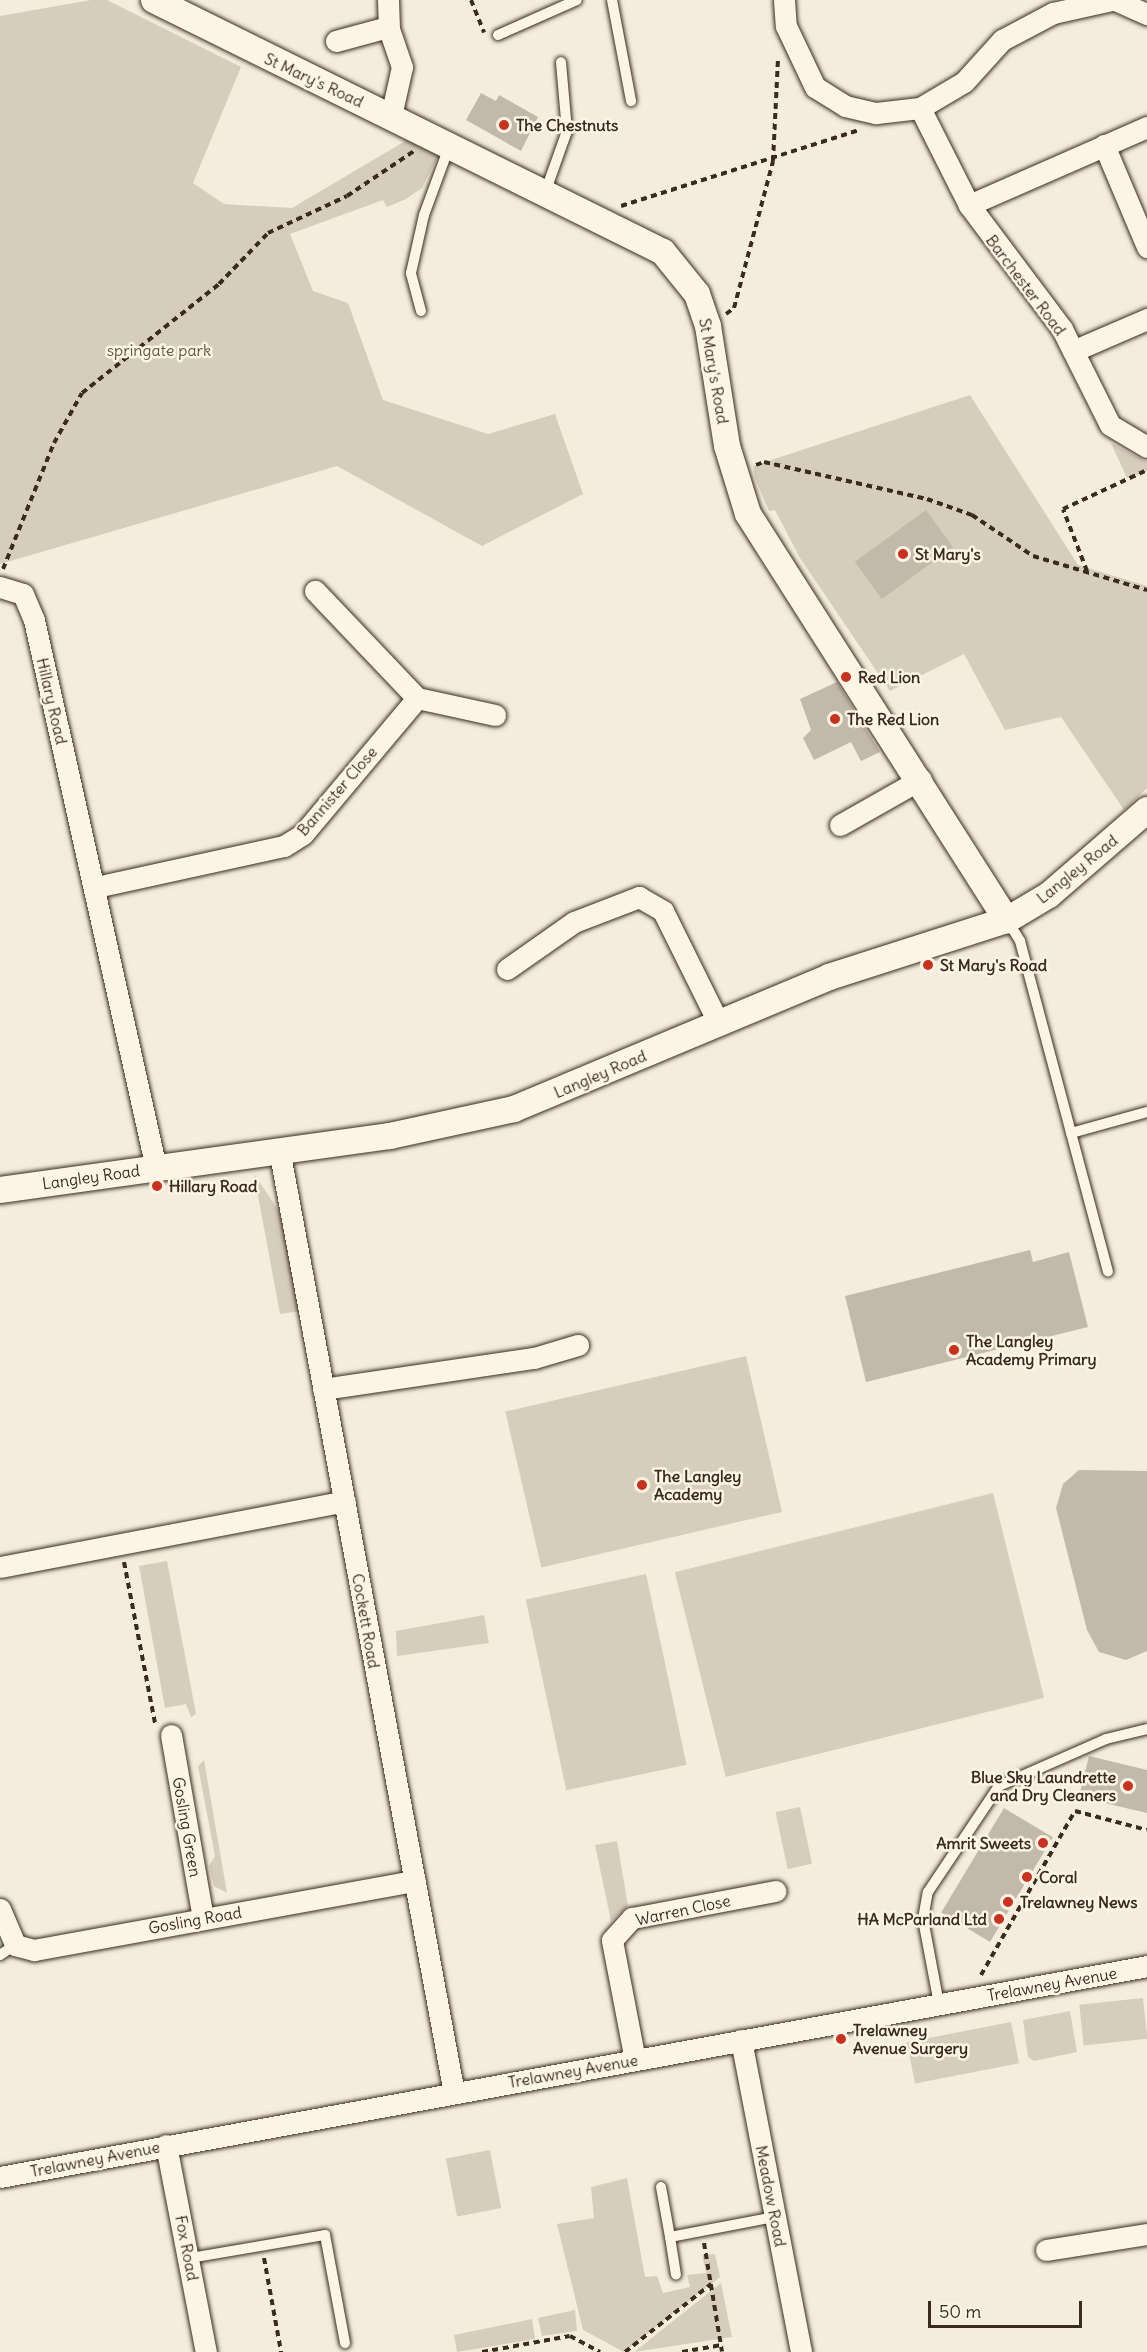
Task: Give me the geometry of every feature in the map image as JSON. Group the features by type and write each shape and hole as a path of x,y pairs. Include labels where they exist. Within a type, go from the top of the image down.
{"street":[{"name":"St Mary's Road","path":"154,0 546,190 663,252 697,294 708,326 733,473 768,549 921,779 1007,920"},
{"path":"388,0 388,27 402,67 391,116"},
{"path":"784,0 786,26 815,87 845,106 876,113 920,108 964,82 1002,40 1051,6 1113,0 1147,14"},
{"path":"336,41 388,27"},
{"name":"Barchester Road","path":"920,108 969,205 1073,351 1110,425 1147,447"},
{"path":"969,205 1147,127"},
{"path":"1104,146 1147,247"},
{"path":"1073,351 1147,319"},
{"name":"Hillary Road","path":"0,587 23,594 34,620 96,887 156,1168"},
{"path":"315,591 417,698 495,715"},
{"name":"Bannister Close","path":"96,887 284,846 303,834 417,698"},
{"path":"840,825 921,779"},
{"name":"Langley Road","path":"0,1190 279,1149 390,1136 514,1109 605,1074 717,1022 828,977 1007,920 1049,896 1147,810"},
{"path":"507,969 574,922 639,897 663,911 717,1022"},
{"name":"Cockett Road","path":"279,1149 453,2093"},
{"path":"324,1389 534,1358 578,1345"},
{"path":"0,1567 345,1501"},
{"name":"Gosling Green","path":"171,1735 203,1918"},
{"name":"Gosling Road","path":"0,1909 7,1950 34,1950 415,1881"},
{"name":"Warren Close","path":"635,2060 612,1940 632,1918 775,1891"},
{"name":"Trelawney Avenue","path":"0,2176 1147,1966"},
{"name":"Meadow Road","path":"741,2040 801,2352"},
{"name":"Fox Road","path":"166,2145 190,2258 206,2352"},
{"path":"1046,2250 1146,2238"}],"lane":[{"path":"498,35 577,0"},
{"path":"612,0 631,101"},
{"path":"546,190 567,131 561,62"},
{"path":"421,311 411,273 440,139"},
{"path":"1007,920 1020,940 1108,1272"},
{"path":"1071,1133 1147,1112"},
{"path":"939,2004 923,1918 928,1892 999,1786 1106,1738 1147,1729"},
{"path":"661,2187 676,2275"},
{"path":"670,2237 775,2217"},
{"path":"190,2258 326,2235 345,2343"}],"path":[{"path":"471,0 485,34 498,35"},
{"path":"708,326 734,308 774,161 779,54 786,26"},
{"path":"594,214 774,161 855,134 876,113"},
{"path":"0,575 54,443 82,393 219,284 268,233 347,196 440,139"},
{"path":"733,473 764,462 927,499 972,514 1033,556 1147,590"},
{"path":"1087,572 1063,509 1147,470"},
{"path":"120,1544 155,1726 171,1735"},
{"path":"970,1980 979,1979 1075,1811 1147,1830"},
{"path":"702,2231 722,2352"},
{"path":"261,2245 281,2352"},
{"path":"625,2352 711,2284"},
{"path":"482,2352 570,2336 600,2352"},
{"path":"682,2352 721,2345"}],"green space":[{"name":"springate park","path":"91,0 107,0 241,67 193,183 224,204 292,208 407,140 439,154 422,188 406,199 387,207 383,200 290,234 313,291 348,303 383,400 488,434 555,414 583,494 482,546 337,466 0,564 0,16"},
{"path":"970,395 1078,565 1147,586 1147,788 1124,810 1061,717 1005,730 964,654 890,691 800,558 775,510 769,511 755,478 753,466"},
{"path":"1111,443 1147,462 1147,471 1127,478"},
{"path":"254,1174 281,1214 301,1311 280,1314"},
{"path":"746,1356 782,1512 541,1567 505,1412"},
{"path":"993,1493 1044,1698 726,1777 675,1572"},
{"path":"167,1561 196,1714 191,1717 186,1704 165,1708 139,1566"},
{"path":"646,1574 687,1765 566,1790 526,1600"},
{"path":"484,1615 489,1643 397,1656 396,1631"},
{"path":"204,1760 227,1893 214,1886 209,1866 215,1856 198,1766"},
{"path":"800,1807 812,1864 788,1869 776,1812"},
{"path":"617,1841 628,1906 611,1921 595,1845"},
{"path":"1143,1998 1147,2039 1084,2045 1079,2005"},
{"path":"1070,2011 1077,2052 1034,2061 1028,2057 1023,2020"},
{"path":"1011,2022 1019,2063 915,2083 907,2042"},
{"path":"490,2150 501,2208 457,2217 446,2159"},
{"path":"627,2178 645,2277 657,2276 663,2293 690,2287 687,2275 706,2273 702,2255 715,2254 720,2277 624,2352 583,2330 557,2224 594,2218 591,2187"},
{"path":"721,2283 732,2337 634,2352"},
{"path":"575,2310 577,2331 542,2336 538,2318"},
{"path":"532,2319 535,2339 457,2352 454,2335"}],"building":[{"name":"The Chestnuts","path":"481,93 496,101 499,95 538,117 521,151 466,120"},
{"name":"St Mary's","path":"926,510 953,547 882,599 855,562"},
{"name":"The Red Lion","path":"837,682 880,752 861,761 851,742 814,760 803,738 811,730 800,699"},
{"path":"1030,1250 1033,1262 1069,1252 1088,1327 866,1382 845,1296"},
{"path":"1079,1470 1147,1471 1147,1651 1126,1660 1099,1652 1087,1630 1056,1508 1063,1484"},
{"path":"1089,1756 1147,1770 1147,1813 1079,1797"},
{"path":"1004,1808 1053,1837 990,1942 941,1913"}],"place":[{"name":"The Chestnuts","path":"504,125"},
{"name":"St Mary's","path":"903,554"},
{"name":"Red Lion","path":"846,677"},
{"name":"The Red Lion","path":"835,719"},
{"name":"St Mary's Road","path":"928,965"},
{"name":"Hillary Road","path":"157,1186"},
{"name":"The Langley Academy Primary","path":"954,1350"},
{"name":"The Langley Academy","path":"642,1485"},
{"name":"Blue Sky Laundrette and Dry Cleaners","path":"1128,1786"},
{"name":"Amrit Sweets","path":"1043,1843"},
{"name":"Coral","path":"1027,1877"},
{"name":"Trelawney News","path":"1008,1902"},
{"name":"HA McParland Ltd","path":"999,1919"},
{"name":"Trelawney Avenue Surgery","path":"841,2039"}]}
